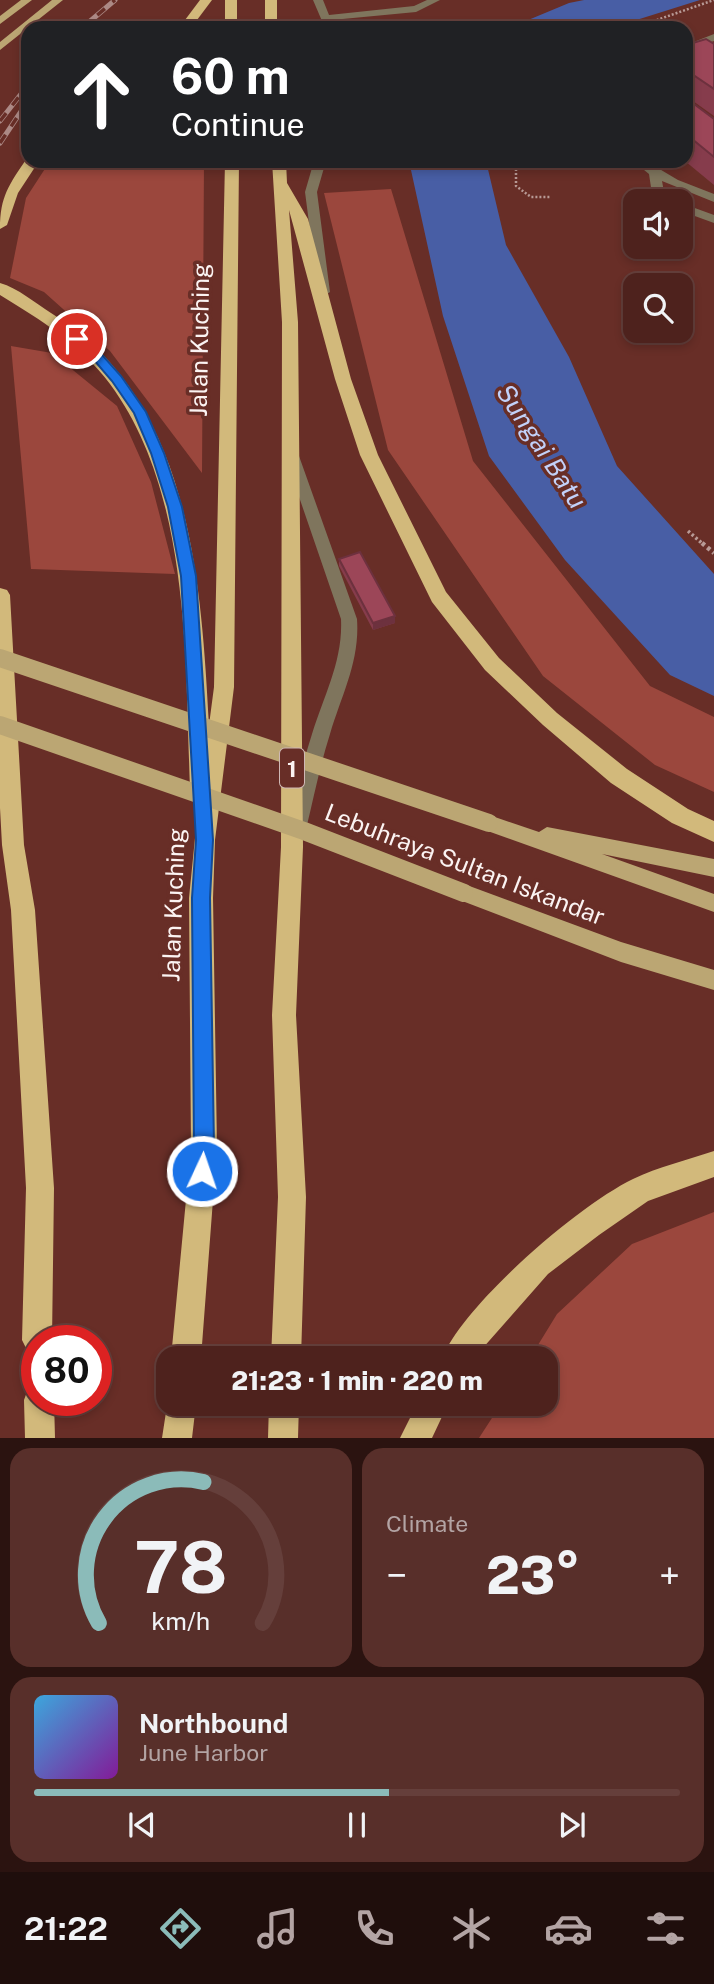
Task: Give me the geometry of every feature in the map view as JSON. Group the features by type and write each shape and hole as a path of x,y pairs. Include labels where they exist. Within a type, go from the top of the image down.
{"highway":[{"path":"190,21 206,0"},
{"path":"231,0 231,21"},
{"path":"271,0 271,21"},
{"path":"0,225 11,193 27,168"},
{"name":"Jalan Kuching","path":"187,1346 204,1147 201,898 204,840 224,687 232,341 232,168"},
{"path":"280,170 301,219 343,379 369,455 439,597 492,664 550,719 620,776 680,816 714,832"},
{"name":"1","path":"280,170 290,322 291,452 292,848 285,1015 292,1197 286,1346"},
{"path":"0,288 62,327 92,351 140,412 158,453 175,507 189,576 204,840"},
{"path":"0,595 13,845 23,910 40,1188 37,1325"},
{"path":"464,1346 548,1256 640,1191 714,1164"},
{"path":"39,1416 40,1438"},
{"path":"177,1438 180,1416"},
{"path":"283,1438 284,1416"},
{"path":"415,1438 427,1416"}],"main road":[{"path":"0,21 26,0"},
{"path":"32,21 58,0"},
{"path":"0,47 21,30"},
{"name":"Lebuhraya Sultan Iskandar","path":"0,658 489,823 714,903"},
{"name":"Lebuhraya Sultan Iskandar","path":"0,725 291,826 621,952 714,980"},
{"path":"489,823 714,868"}],"lane":[{"path":"318,0 327,21"},
{"path":"341,21 416,9 435,0"},
{"path":"693,46 714,37"},
{"path":"318,168 311,192 328,315"},
{"path":"648,168 691,190 714,198"},
{"path":"655,173 657,189"},
{"path":"693,212 714,219"},
{"path":"291,452 349,619 352,644 341,684 326,718 292,848"}],"path":[{"path":"654,21 714,0"},
{"path":"516,168 516,186 531,197 550,197"},
{"path":"688,531 714,553"}],"shaded area":[{"path":"45,168 204,168 202,473 110,351 44,292 10,278 26,198"},
{"path":"391,189 473,461 650,686 714,717 714,792 655,765 543,676 388,450 324,193"},
{"path":"11,346 52,353 117,406 151,482 175,574 31,569"},
{"path":"714,1212 714,1438 479,1438 493,1416 558,1416 558,1346 537,1346 557,1314 632,1244"}],"water":[{"path":"584,0 700,0 633,21 526,21 569,3"},
{"name":"Sungai Batu","path":"411,168 488,168 506,245 569,357 617,466 714,574 714,696 670,675 565,560 489,456 443,316"}],"building":[{"path":"706,39 714,44 714,89 693,75 693,43"},
{"path":"693,103 714,119 714,157 693,140"},
{"path":"360,552 395,616 373,623 339,559"}],"railway":[{"path":"90,21 115,0"},
{"path":"0,121 21,94"},
{"path":"0,143 21,112"}],"route":[{"path":"77,339 92,351 140,412 158,453 175,507 189,576 204,840 201,898 202,1171"}]}
